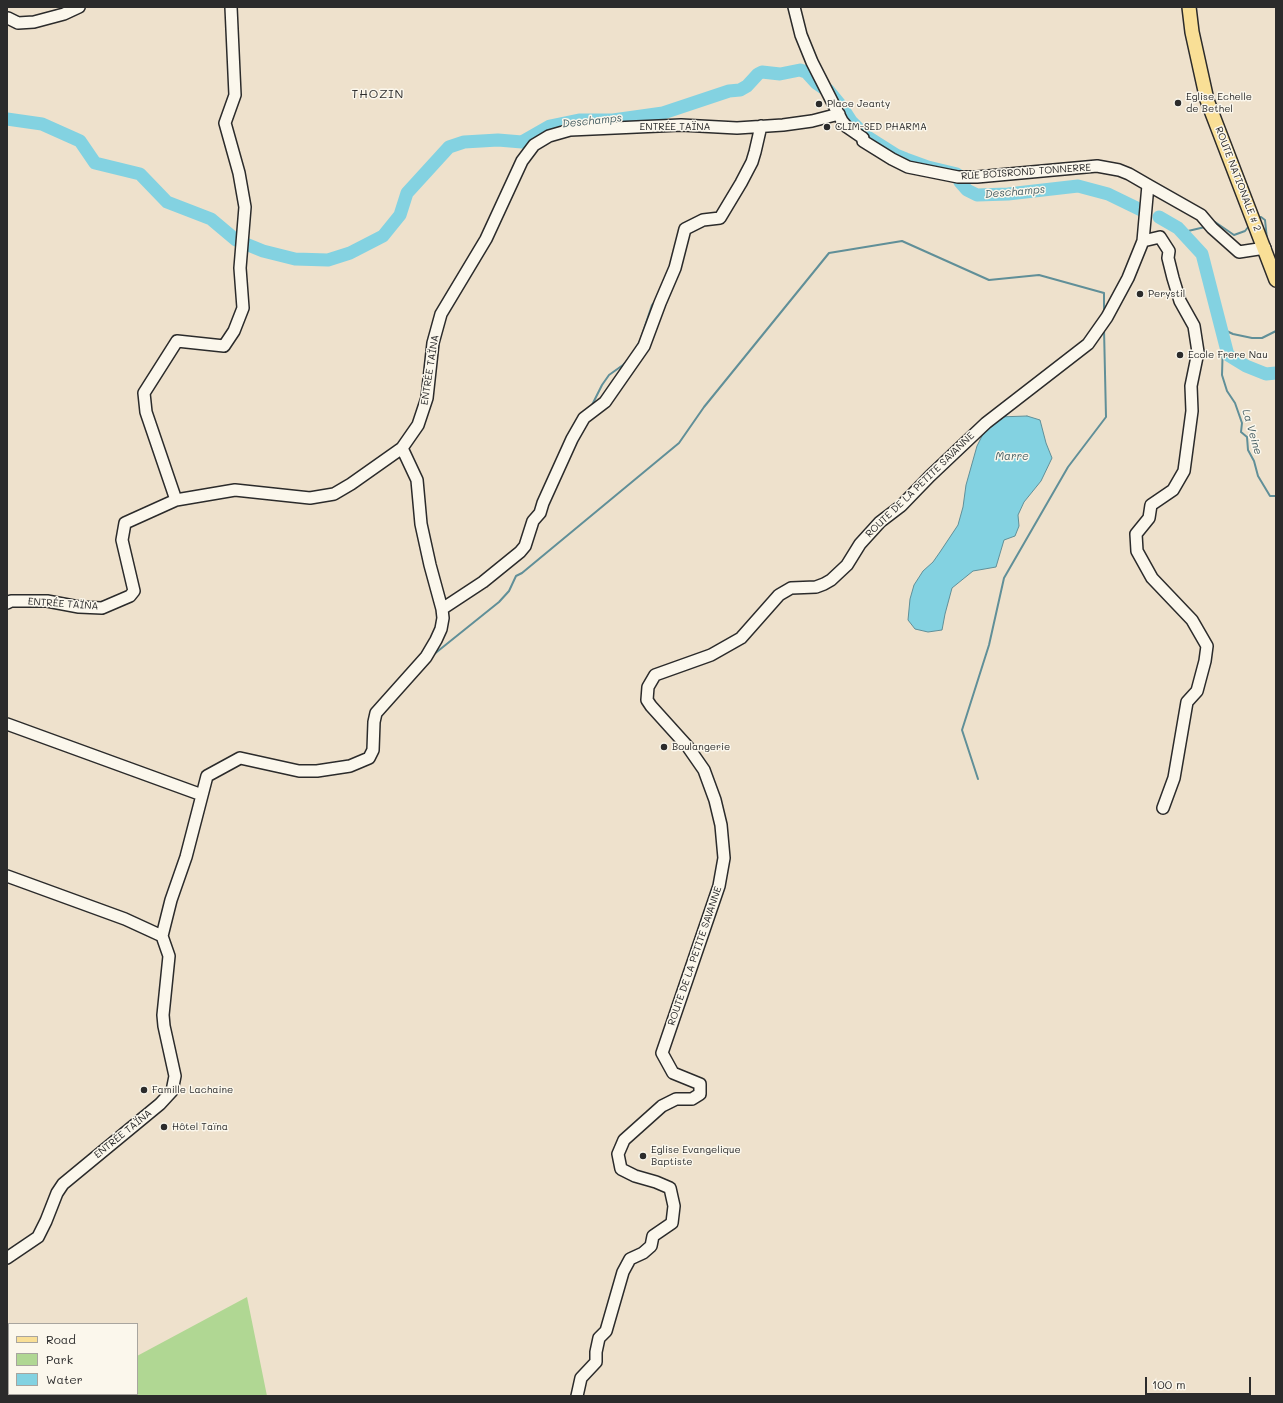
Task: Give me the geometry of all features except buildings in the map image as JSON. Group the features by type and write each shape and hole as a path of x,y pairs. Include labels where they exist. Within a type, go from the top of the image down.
{"main road":[{"name":"ROUTE NATIONALE # 2","path":"1189,7 1192,32 1207,100 1276,280"}],"street":[{"path":"8,18 18,24 34,22 64,14 79,7"},
{"path":"176,500 146,412 144,393 177,341 224,346 234,332 243,308 240,268 245,207 239,173 225,123 235,95 231,7"},
{"name":"RUE BOISROND TONNERRE","path":"794,7 800,35 812,62 847,127 863,138 863,141 877,151 908,167 958,177 975,177 1097,166 1115,169 1129,174 1202,215 1208,223 1239,252 1264,248"},
{"name":"ENTRÉE TAÏNA","path":"7,603 11,601 47,601 79,607 102,608 130,596 134,591 122,540 125,523 176,500 235,490 310,498 334,494 351,484 402,448 418,425 427,398 433,343 441,314 486,239 522,160 534,145 549,136 570,130 681,125 738,128 794,124 839,114"},
{"path":"442,609 483,582 520,552 525,546 533,521 540,513 543,503 572,439 584,418 605,402 644,346 660,303 676,268 685,230 703,220 720,218 752,162 760,126"},
{"name":"ROUTE DE LA PETITE SAVANNE","path":"577,1396 581,1378 596,1362 600,1338 606,1331 623,1272 630,1259 643,1253 651,1246 653,1236 672,1222 674,1206 670,1188 635,1176 621,1169 618,1154 624,1140 662,1106 676,1099 692,1099 700,1094 700,1084 673,1073 662,1053 719,886 724,858 721,825 715,800 704,770 684,742 651,706 647,700 648,687 654,675 711,655 741,638 780,596 791,588 816,587 832,580 847,565 860,544 880,522 901,506 930,476 986,423 1088,344 1107,317 1128,278 1143,241 1148,186"},
{"path":"1143,241 1160,237 1169,251 1168,258 1173,278 1180,301 1194,326 1198,352 1191,386 1192,411 1184,471 1173,490 1151,505 1149,518 1136,534 1137,551 1152,578 1192,620 1207,646 1205,661 1197,691 1187,702 1174,778 1163,808"},
{"path":"7,876 125,919 162,936 171,900 186,857 207,776 240,758 299,770 317,771 350,766 369,758 373,750 374,722 376,713 426,657 441,630 443,618 421,524 417,480 402,448"},
{"path":"7,724 202,795"},
{"name":"ENTRÉE TAÏNA","path":"7,1258 38,1236 46,1221 57,1193 63,1184 107,1146 160,1104 172,1091 175,1076 163,1015 169,956 162,936"}],"green space":[{"path":"247,1297 267,1396 62,1396 138,1395 138,1355"}],"water":[{"name":"Marre","path":"1027,416 1040,420 1046,443 1052,458 1041,481 1024,502 1018,515 1019,526 1015,536 1004,540 996,567 973,571 952,588 942,630 928,632 915,629 908,620 910,599 914,585 923,571 933,562 958,525 963,507 966,485 977,446 987,426 998,417"}],"waterway":[{"name":"Deschamps","path":"7,119 42,124 80,141 95,163 140,174 167,202 211,219 236,240 263,251 295,259 328,260 350,253 383,236 400,215 407,193 449,147 464,142 498,140 522,142 550,126 579,120 613,120 663,113 729,91 740,90 747,86 758,74 762,72 780,74 800,70 806,72 816,83 828,90 851,121 866,136 896,155 928,167 957,174 960,182 967,190 977,195 1008,194 1078,186 1108,194 1143,211"},
{"path":"985,171 994,170"},
{"path":"955,171 967,172"},
{"name":"Deschamps","path":"1159,217 1178,228 1202,254 1228,355 1246,366 1266,374 1276,373"},
{"path":"1258,218 1261,217 1265,220 1267,239"},
{"path":"1212,223 1215,222 1234,235 1245,231 1249,226"},
{"path":"1183,233 1205,227"},
{"path":"433,655 499,602 509,591 516,576 522,573 679,443 704,407 829,253 902,241 989,280 1039,275 1104,293 1104,312"},
{"path":"1271,250 1276,261"},
{"path":"636,348 640,341 652,305 656,300"},
{"path":"1220,328 1233,334 1252,338 1262,338 1276,331"},
{"path":"978,779 962,730 989,645 1004,578 1068,467 1106,417 1104,329"},
{"name":"La Veine","path":"1223,341 1222,375 1227,391 1235,403 1242,423 1241,432 1247,437 1248,450 1254,461 1258,476 1270,496 1276,496"},
{"path":"592,405 609,375 628,360"}],"place":[{"name":"Eglise Echelle de Bethel","path":"1178,103"},
{"name":"Place Jeanty","path":"819,104"},
{"name":"CLIM-SED PHARMA","path":"827,127"},
{"name":"Perystil","path":"1140,294"},
{"name":"Ecole Frere Nau","path":"1180,355"},
{"name":"Boulangerie","path":"664,747"},
{"name":"Famille Lachaine","path":"144,1090"},
{"name":"Hôtel Taïna","path":"164,1127"},
{"name":"Eglise Evangelique Baptiste","path":"643,1156"}],"district":[{"name":"THOZIN","path":"378,94"}]}
